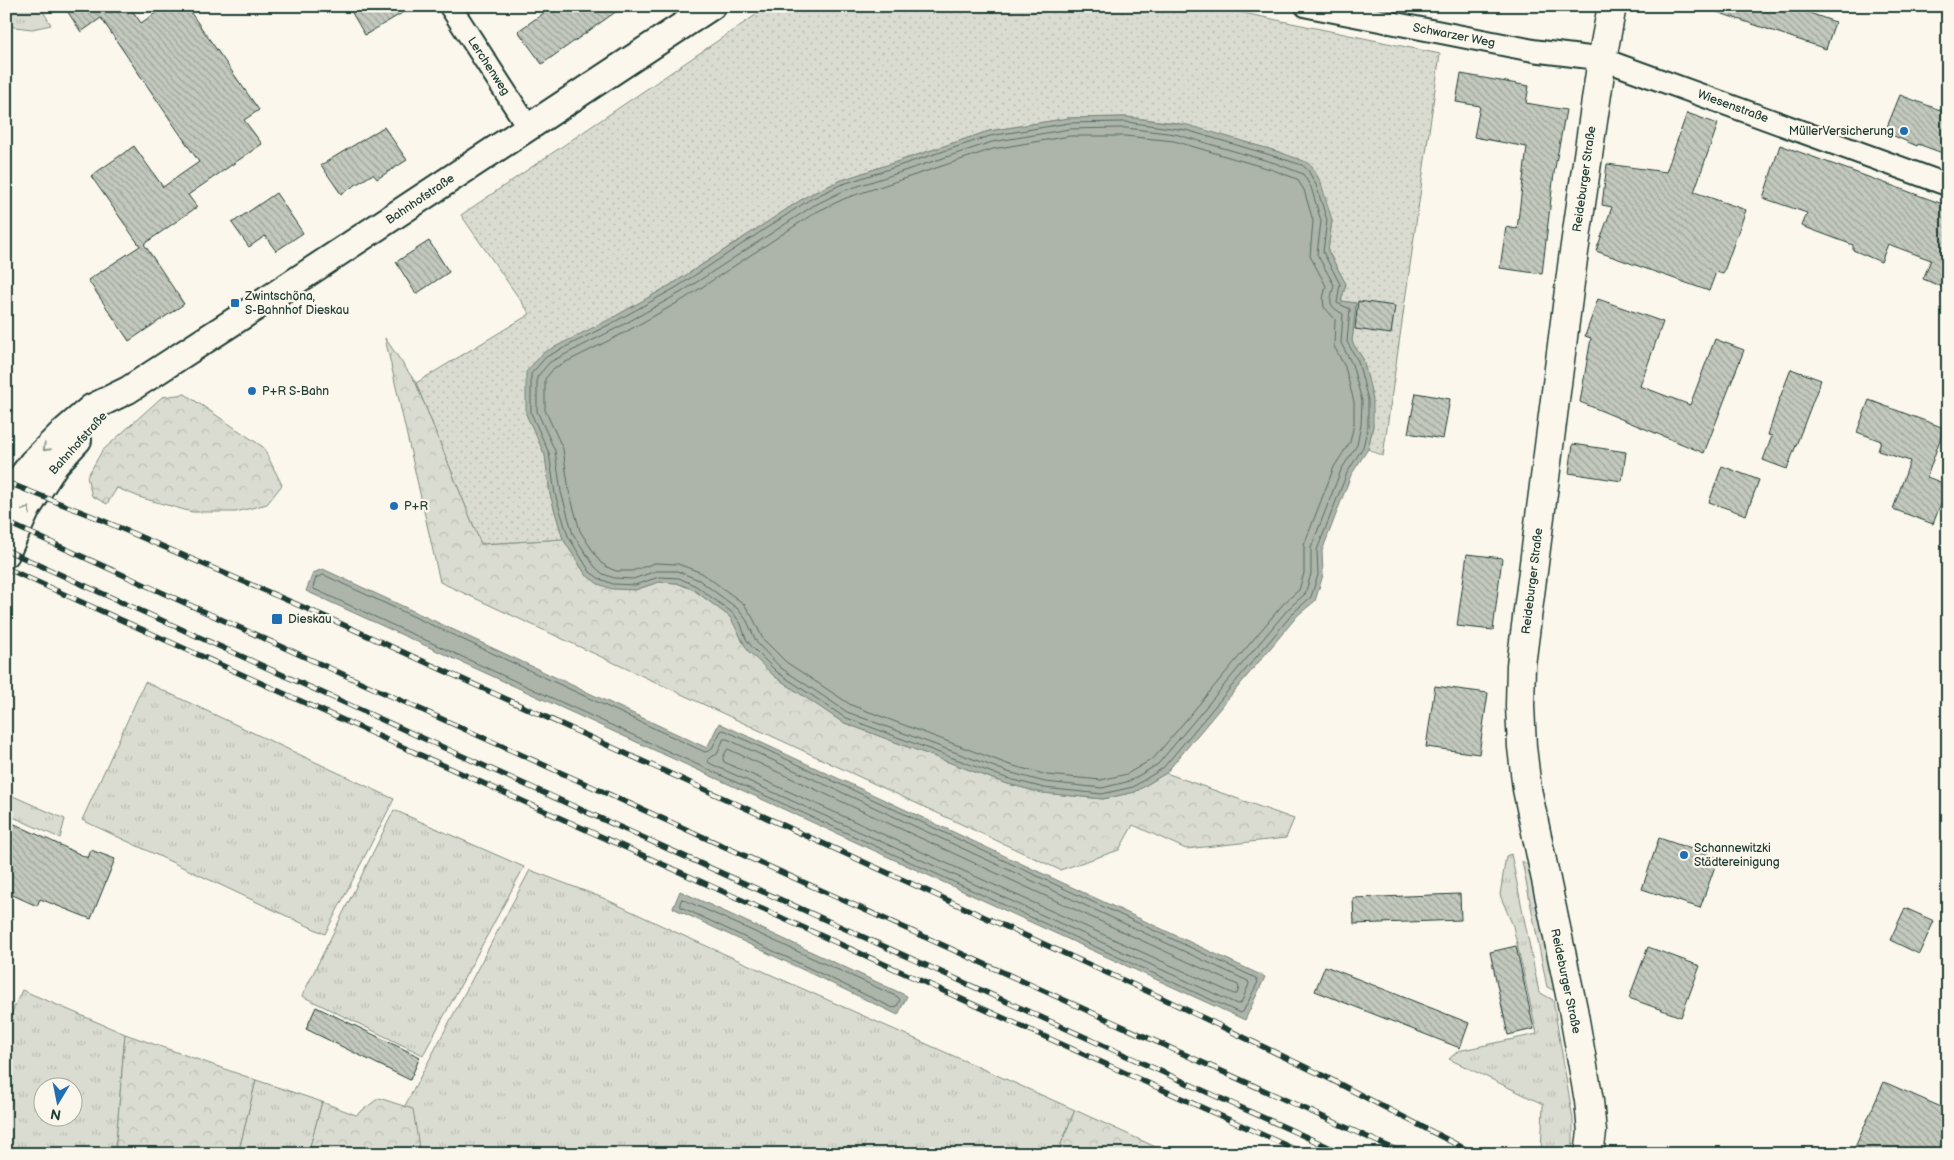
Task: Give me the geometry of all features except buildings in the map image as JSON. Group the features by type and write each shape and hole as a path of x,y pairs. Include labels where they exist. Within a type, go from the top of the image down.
{"main road":[{"name":"Reideburger Straße","path":"1589,1154 1592,1132 1590,1101 1528,789 1522,747 1520,706 1525,636 1573,259 1602,60 1612,6"}],"street":[{"name":"Lerchenweg","path":"450,6 528,127"},
{"name":"Bahnhofstraße","path":"6,498 32,463 91,408 128,390 312,271 712,6"},
{"name":"Schwarzer Weg","path":"1306,6 1536,51 1602,60"},
{"name":"Wiesenstraße","path":"1602,60 1948,186"},
{"name":"Bahnhofstraße","path":"6,554 27,509 55,465 128,390"}],"green space":[{"path":"6,6 35,6 43,11 51,25 32,29 6,26"},
{"path":"769,6 1210,6 1440,54 1383,456 1368,449 1373,426 1363,359 1352,342 1356,303 1341,301 1346,284 1328,251 1332,220 1279,152 1177,123 1127,117 1069,118 989,131 839,181 807,196 674,283 614,317 526,414 545,455 550,494 563,539 481,544 416,383 530,314 461,215"},
{"path":"385,338 416,383 481,544 563,539 586,575 635,590 659,582 677,583 694,590 730,617 737,627 742,641 774,676 842,722 1004,783 1043,793 1103,799 1135,792 1166,773 1294,819 1286,838 1186,849 1133,825 1119,850 1060,870 440,582"},
{"path":"185,394 263,447 282,485 267,504 236,512 192,512 142,498 117,488 107,504 92,496 87,477 102,451 162,397"},
{"path":"145,682 394,799 325,934 82,820"},
{"path":"6,793 65,819 60,838 13,817 6,831"},
{"path":"394,810 524,867 423,1055 302,996"},
{"path":"1511,854 1539,992 1553,1000 1573,1119 1571,1154 1541,1154 1543,1104 1449,1059 1458,1051 1537,1034 1513,926 1500,895 1506,856"},
{"path":"1522,861 1532,868 1555,991 1547,987"},
{"path":"530,870 603,898 1075,1110 1057,1154 405,1154 399,1117"},
{"path":"22,990 125,1034 115,1154 6,1154 6,1026"},
{"path":"125,1034 256,1080 238,1154 115,1154"},
{"path":"256,1080 322,1102 308,1154 238,1154"},
{"path":"379,1098 413,1109 420,1154 308,1154 322,1102 356,1115"},
{"path":"1075,1110 1171,1154 1057,1154"}],"water":[{"path":"1126,117 1188,125 1279,152 1312,166 1321,183 1332,220 1328,251 1346,284 1341,301 1356,303 1352,342 1363,359 1373,399 1373,426 1368,449 1351,475 1322,551 1323,575 1315,601 1298,615 1166,773 1135,792 1103,799 1043,793 1004,783 842,722 774,676 748,651 730,617 694,590 677,583 659,582 635,590 612,589 598,584 586,575 563,539 550,494 545,455 526,414 526,372 543,353 614,317 674,283 807,196 839,181 989,131 1069,118"},
{"path":"323,569 707,748 719,723 1265,977 1245,1020 306,591 313,573"},
{"path":"680,891 907,996 898,1015 673,908"}],"railway":[{"path":"6,482 97,518 335,621 1160,997 1326,1077 1475,1154"},
{"path":"6,522 1405,1154"},
{"path":"6,550 1344,1154"},
{"path":"6,568 1305,1154"}],"place":[{"name":"MüllerVersicherung","path":"1904,131"},
{"name":"Zwintschöna, S-Bahnhof Dieskau","path":"235,303"},
{"name":"P+R S-Bahn","path":"252,391"},
{"name":"P+R","path":"394,506"},
{"name":"Dieskau","path":"277,619"},
{"name":"Schannewitzki Städtereinigung","path":"1684,855"}]}
